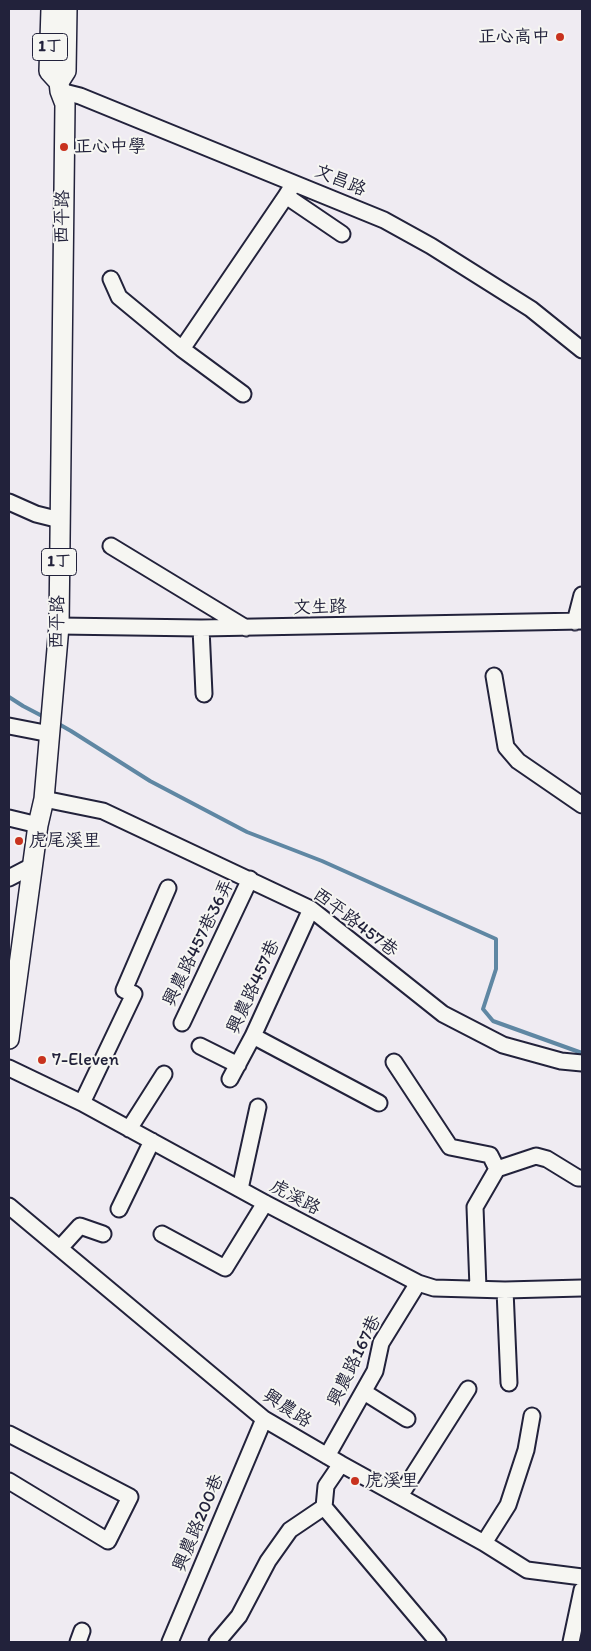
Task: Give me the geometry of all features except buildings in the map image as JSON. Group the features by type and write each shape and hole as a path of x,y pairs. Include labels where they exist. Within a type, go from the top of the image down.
{"main road":[{"name":"西平路","path":"9,1039 32,866 44,799 59,626 65,104 60,86 50,71 51,9"},
{"name":"西平路","path":"60,86 66,71 67,9"}],"street":[{"name":"文昌路","path":"60,86 80,96 295,182 384,220 430,246 531,309 582,350"},
{"path":"182,349 295,182"},
{"path":"286,196 342,234"},
{"path":"111,279 118,297 182,349 243,394"},
{"path":"9,502 36,514 60,520"},
{"path":"111,546 246,628"},
{"path":"579,622 582,595"},
{"name":"文生路","path":"59,626 246,628 579,622"},
{"path":"201,628 204,694"},
{"path":"494,676 506,748 518,761 582,805"},
{"path":"9,726 50,734"},
{"name":"西平路457巷","path":"44,799 103,811 250,879 311,909 443,1014 503,1045 561,1061 582,1063"},
{"path":"9,818 38,825"},
{"path":"9,878 32,866"},
{"name":"興農路457巷36弄","path":"182,1023 250,879"},
{"path":"82,1103 134,994 124,990 168,888"},
{"name":"興農路457巷","path":"230,1079 253,1036 311,909"},
{"path":"253,1036 379,1103"},
{"path":"200,1046 238,1065"},
{"path":"394,1062 450,1147 490,1155 497,1169"},
{"name":"虎溪路","path":"9,1068 82,1103 265,1203 418,1283 434,1288 505,1290 582,1288"},
{"path":"129,1129 164,1074"},
{"path":"240,1189 258,1107"},
{"path":"119,1209 152,1141"},
{"path":"478,1288 476,1207 497,1169 536,1156 547,1159 578,1178 582,1178"},
{"path":"162,1234 225,1268 265,1203"},
{"name":"興農路","path":"9,1206 264,1419 484,1543 527,1570 582,1577"},
{"path":"60,1248 80,1226 103,1234"},
{"name":"興農路167巷","path":"327,1456 375,1371 381,1343 418,1283"},
{"path":"505,1290 509,1383"},
{"path":"400,1496 468,1389"},
{"path":"364,1392 407,1419"},
{"path":"484,1543 508,1505 526,1450 532,1416"},
{"name":"興農路200巷","path":"170,1642 264,1419"},
{"path":"9,1434 130,1497 108,1542 9,1481"},
{"path":"341,1464 326,1486 324,1507 438,1642"},
{"path":"217,1642 239,1616 268,1561 290,1530 324,1507"},
{"path":"571,1642 582,1590"}],"waterway":[{"path":"9,697 46,718"},
{"path":"57,723 150,781 247,832 322,861 496,939 496,969 483,1009 493,1021 582,1053"}],"place":[{"name":"正心高中","path":"560,37"},
{"name":"正心中學","path":"64,147"},
{"name":"虎尾溪里","path":"19,841"},
{"name":"7-Eleven","path":"42,1060"},
{"name":"虎溪里","path":"355,1481"}]}
